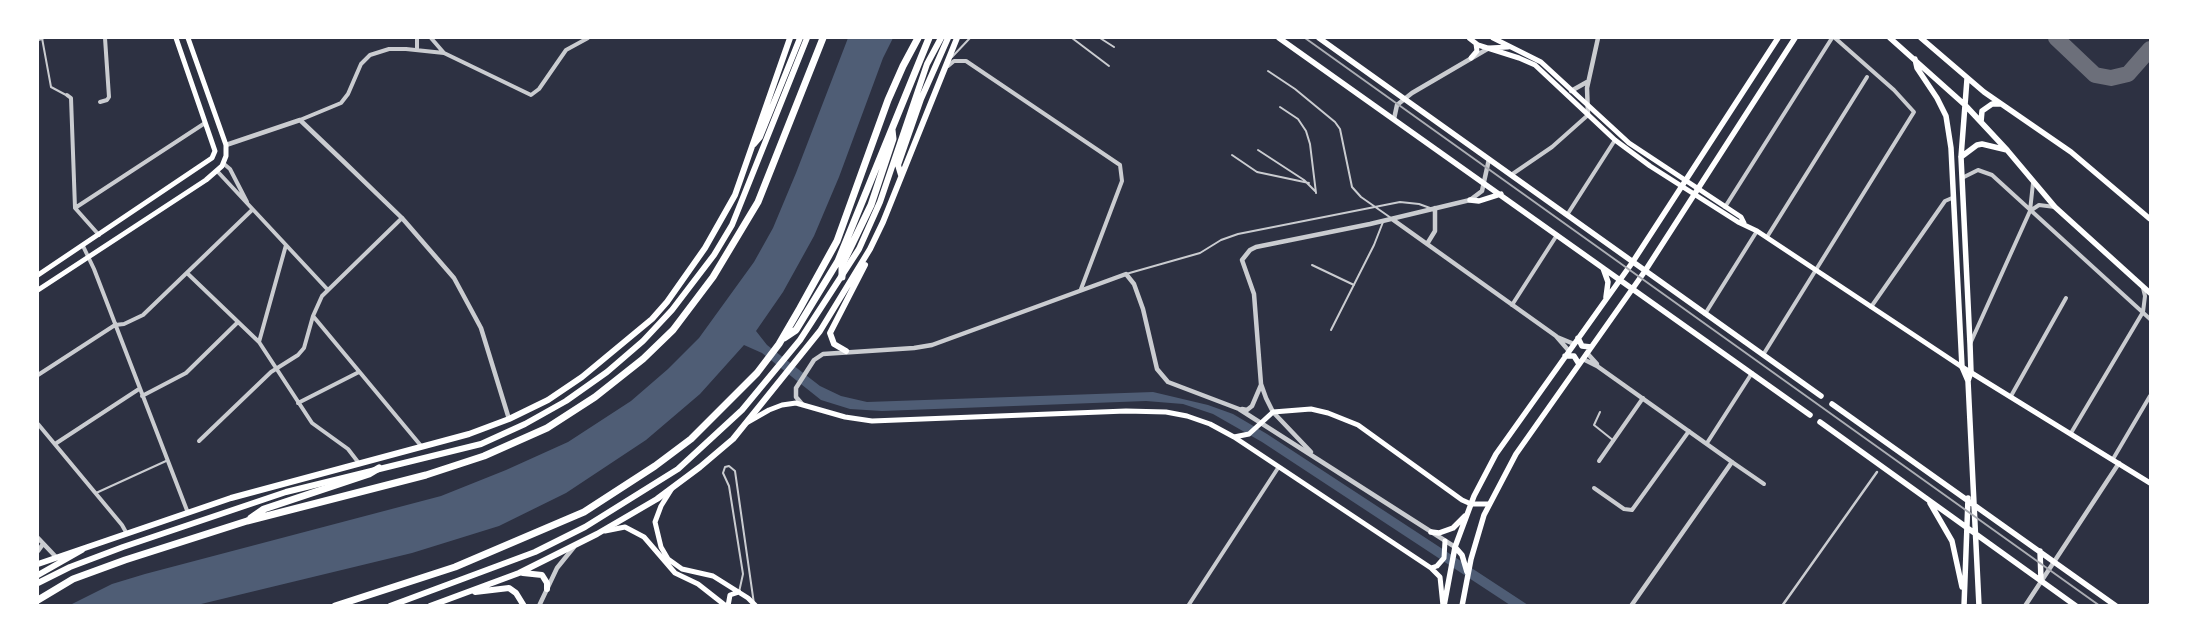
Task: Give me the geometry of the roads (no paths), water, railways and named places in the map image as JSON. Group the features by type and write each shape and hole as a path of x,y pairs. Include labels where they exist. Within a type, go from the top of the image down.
{"highway":[{"path":"38,564 56,556 88,547 231,498 358,462 469,434 509,419 548,400 582,377 634,336 652,319 705,248 735,194 790,38"},
{"path":"753,145 760,138 800,38"},
{"path":"38,583 70,566 286,492 481,444 525,424 566,401 608,372 643,341 672,310 714,255 732,226 807,38"},
{"path":"38,600 72,580 125,560 247,521 426,475 484,456 547,428 595,397 643,359 672,330 699,297 739,236 758,202 823,38"},
{"path":"335,606 455,567 584,512 655,466 691,439 757,373 781,342 837,241 888,100 918,38"},
{"path":"781,342 796,330 838,261 930,38"},
{"path":"390,606 535,552 585,527 678,469 710,440 765,384 800,340 859,249 880,202 924,72 941,38"},
{"path":"901,175 898,165 921,99 948,38"},
{"path":"430,606 519,573 597,534 673,488 721,450 748,423 804,353 831,315 870,249 884,222 936,85 957,38"},
{"path":"842,277 842,265 871,205 893,139 892,127"},
{"path":"846,351 834,344 830,333 865,267 870,249"},
{"path":"247,521 264,509 369,474 379,468"},
{"path":"38,575 88,547"},
{"path":"519,573 542,575 547,583 547,589"},
{"path":"459,595 509,588 516,593 524,606"}],"main road":[{"path":"1279,38 1810,415"},
{"path":"1319,38 1821,396"},
{"path":"1468,38 1476,44 1535,65 1614,140 1650,166 1682,183 1697,188 1741,217 1744,223"},
{"path":"1493,38 1541,62 1629,143 1682,183 1693,194 1738,222 1744,223 1767,237 1962,367 2150,483"},
{"path":"1443,606 1455,549 1471,504 1496,454 1632,263 1682,183 1778,38"},
{"path":"1464,605 1464,590 1471,559 1488,504 1516,454 1645,271 1693,194 1796,38"},
{"path":"1890,38 1982,122 2055,207 2150,292"},
{"path":"1921,38 1967,79 1999,104 2071,152 2150,219"},
{"path":"38,275 210,161 215,153 176,41 189,39 226,146 224,164 218,172 38,290"},
{"path":"1471,58 1476,51 1476,44"},
{"path":"1489,48 1511,47"},
{"path":"1915,59 1917,68 1937,98 1946,116 1951,148 1952,198 1962,367 1968,381"},
{"path":"1967,79 1961,157 1971,372 1968,381 1971,489 1977,534 1979,606"},
{"path":"1982,122 1982,111 1992,104 1999,104"},
{"path":"211,140 218,146 226,146"},
{"path":"1625,148 1629,143"},
{"path":"1961,157 1977,145 1982,144 2007,150"},
{"path":"210,161 224,164"},
{"path":"1650,166 1654,161"},
{"path":"1470,200 1479,200 1501,194"},
{"path":"1602,266 1608,284 1603,304"},
{"path":"1578,338 1582,346 1591,347"},
{"path":"1567,354 1574,356 1581,362"},
{"path":"748,423 782,405 802,404 845,418 872,421 1126,411 1166,412 1210,424 1235,437 1278,468 1432,567 1440,577 1443,606"},
{"path":"1832,404 2116,606"},
{"path":"1235,437 1245,436 1273,412 1311,409 1358,425 1462,500 1471,504 1488,504"},
{"path":"1820,422 2076,606"},
{"path":"673,488 660,506 655,522 660,547 675,565 713,576 739,592 755,605"},
{"path":"1964,606 1967,499 1971,489"},
{"path":"1927,500 1952,541 1963,591"},
{"path":"1431,532 1439,533 1452,528 1468,513"},
{"path":"597,534 618,527 631,529 649,541 675,573 698,584 727,606 730,595 739,592"},
{"path":"1432,567 1444,558 1445,543"},
{"path":"1455,549 1462,555 1468,574"},
{"path":"2040,551 2041,580"}],"street":[{"path":"38,39 42,38"},
{"path":"100,102 107,100 109,96 105,38"},
{"path":"417,38 417,49"},
{"path":"431,38 444,53"},
{"path":"226,146 300,120 341,103 348,94 361,64 370,55 389,49 417,49 444,53 531,95 539,89 566,50 588,38"},
{"path":"1511,175 1552,147 1588,115 1588,81 1598,38"},
{"path":"1725,207 1834,38 1914,112 1764,355"},
{"path":"1394,119 1395,108 1404,99 1423,85 1489,48"},
{"path":"936,85 951,62 958,60 966,61 1116,162 1122,170 1122,181 1081,289"},
{"path":"1767,237 1867,77"},
{"path":"1571,91 1581,87 1588,81"},
{"path":"67,95 71,98 75,208 99,235"},
{"path":"300,120 402,218 454,278 474,313 509,419"},
{"path":"75,208 205,123"},
{"path":"1567,215 1614,140"},
{"path":"1317,459 1273,412 1261,384 1256,307 1242,260 1250,250 1256,247 1392,219 1470,200 1480,194 1485,183 1489,159"},
{"path":"224,164 230,169 250,208"},
{"path":"1962,178 1978,170 1984,171 2150,319"},
{"path":"218,172 328,290"},
{"path":"1970,344 2030,211 2033,183"},
{"path":"1871,307 1945,201 1952,198"},
{"path":"2030,211 2040,205 2055,207"},
{"path":"38,375 115,325 124,324 143,315 250,208"},
{"path":"1427,244 1435,231 1433,209"},
{"path":"199,441 276,368 294,359 302,352 313,316 328,290 402,218"},
{"path":"1392,219 1556,336 1574,344"},
{"path":"1705,314 1757,231"},
{"path":"1512,305 1557,235"},
{"path":"259,342 286,245"},
{"path":"83,246 188,513"},
{"path":"187,273 259,342 312,423 348,449 358,462"},
{"path":"802,404 796,397 796,388 819,356 846,351 914,348 932,345 1126,274 1134,284 1143,309 1157,369 1162,376 1180,387 1239,409 1247,410 1252,406 1261,384"},
{"path":"2071,433 2143,312 2145,296 2143,286"},
{"path":"2011,396 2066,298"},
{"path":"313,316 422,447"},
{"path":"142,396 186,373 238,322"},
{"path":"1556,336 1567,354"},
{"path":"1587,353 1597,366 1764,484"},
{"path":"1581,362 1597,366"},
{"path":"298,402 359,372"},
{"path":"1706,443 1752,374"},
{"path":"55,444 140,390"},
{"path":"2113,459 2150,396"},
{"path":"1599,461 1643,398"},
{"path":"1239,409 1258,425 1317,459 1455,549"},
{"path":"38,424 96,493 126,534"},
{"path":"1594,488 1624,509 1632,510 1689,431"},
{"path":"1631,606 1732,462"},
{"path":"2025,606 2119,463"},
{"path":"1188,606 1278,468"},
{"path":"1782,606 1877,472"},
{"path":"38,538 56,556"},
{"path":"38,550 43,544"},
{"path":"539,606 557,568 574,546"}],"lane":[{"path":"42,38 51,87 67,95"},
{"path":"944,66 970,38"},
{"path":"1073,38 1109,66"},
{"path":"1100,38 1114,47"},
{"path":"1268,71 1295,89 1335,122 1340,129 1352,187 1361,197 1392,219"},
{"path":"1258,150 1309,183 1316,193 1310,144 1306,131 1298,119 1280,106"},
{"path":"1232,155 1257,172 1309,183"},
{"path":"1126,274 1200,253 1221,240 1238,234 1400,202 1420,204 1433,209"},
{"path":"1331,330 1382,227 1382,221"},
{"path":"1312,265 1354,285"},
{"path":"1600,412 1594,425 1614,440"},
{"path":"96,493 167,461"},
{"path":"739,592 743,574 730,486 723,473 725,467 729,466 735,471 755,605"}],"water":[{"path":"848,38 893,38 883,58 839,177 814,236 783,292 756,331 767,345 820,386 841,396 867,402 1153,392 1208,405 1233,414 1267,434 1528,605 1510,605 1262,442 1213,414 1183,404 1146,401 882,411 850,409 821,400 762,353 744,345 700,394 646,440 566,493 499,526 412,553 197,605 68,606 112,584 145,574 441,496 506,470 568,442 631,401 668,369 699,338 754,262 773,228"}],"railway":[{"path":"1305,38 2100,606"}]}
